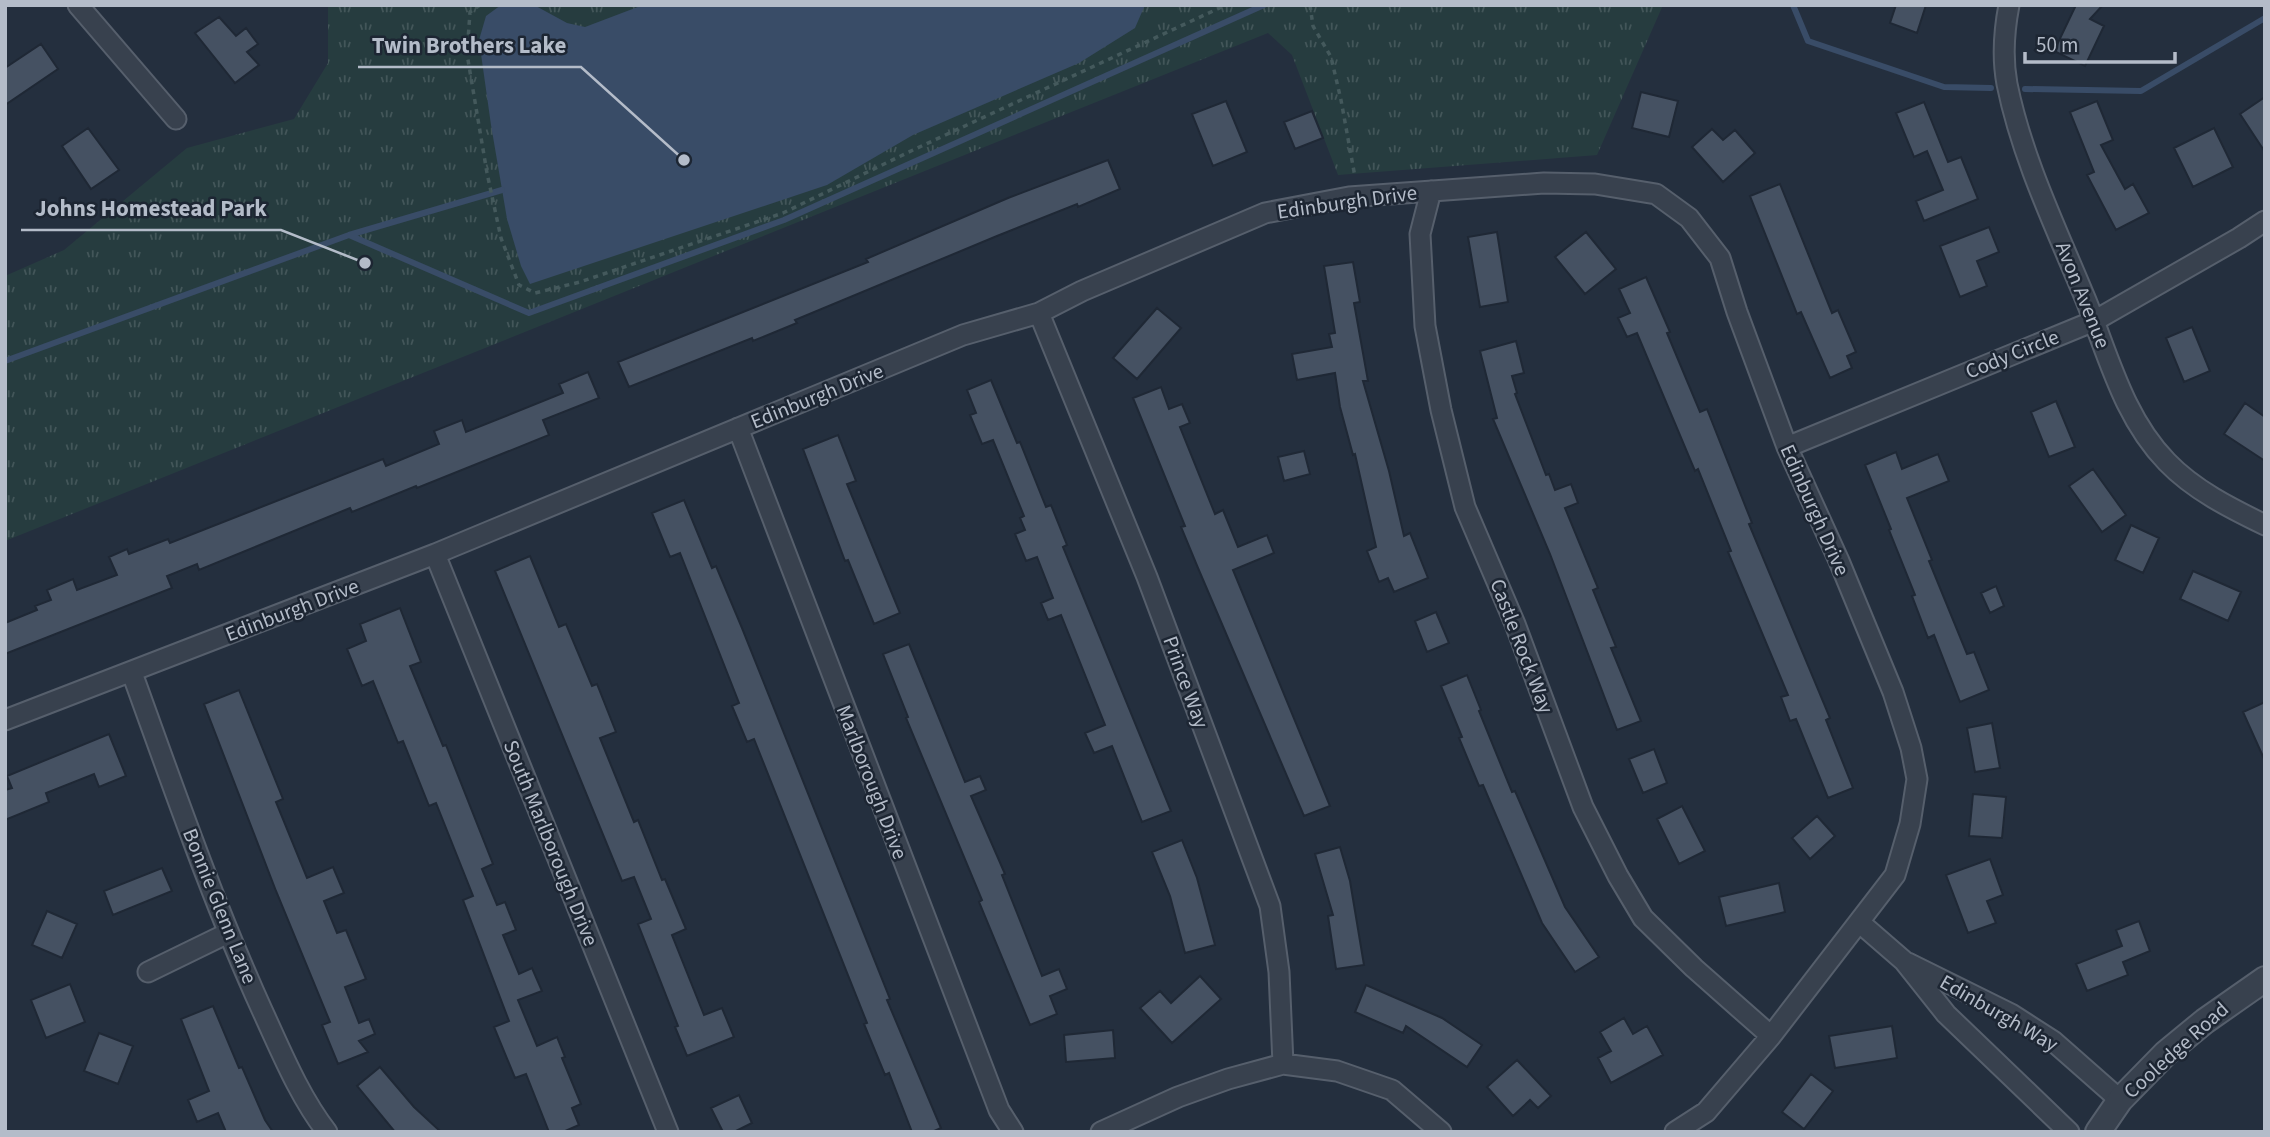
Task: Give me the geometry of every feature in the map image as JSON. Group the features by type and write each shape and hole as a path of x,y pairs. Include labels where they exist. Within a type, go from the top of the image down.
{"street":[{"path":"78,5 176,119"},
{"name":"Avon Avenue","path":"2009,5 2003,33 2007,82 2025,151 2128,409 2167,462 2214,500 2265,525"},
{"name":"Edinburgh Drive","path":"5,720 435,554 963,335 1039,313 1082,291 1265,213 1358,196 1570,183 1595,184 1656,194 1689,218 1720,258 1787,447 1839,561 1893,692 1911,748 1917,779 1910,824 1895,875 1771,1036 1706,1112 1675,1132"},
{"name":"Castle Rock Way","path":"1432,191 1420,234 1425,326 1441,410 1465,507 1515,624 1583,807 1643,918 1694,968 1771,1036"},
{"name":"Cody Circle","path":"1787,447 2094,321 2265,221"},
{"name":"Prince Way","path":"1039,313 1147,577 1270,906 1279,972 1283,1064"},
{"name":"Marlborough Drive","path":"738,428 935,949 999,1110 1013,1132"},
{"name":"South Marlborough Drive","path":"435,554 668,1132"},
{"name":"Bonnie Glenn Lane","path":"132,673 228,933 286,1062 327,1132"},
{"name":"Edinburgh Way","path":"1859,922 1904,961 1946,1014 2069,1132"},
{"path":"148,972 228,933"},
{"name":"Edinburgh Way","path":"1904,961 2011,1014 2053,1041 2119,1100"},
{"name":"Cooledge Road","path":"2101,1130 2119,1100 2166,1053 2242,993 2265,979"},
{"path":"1101,1132 1178,1097 1228,1079 1283,1064 1337,1071 1392,1090 1441,1132"}],"path":[{"path":"480,5 470,12 467,54 488,180 501,238 519,285 535,293 580,282 783,213 1226,5"},
{"path":"1310,5 1313,26 1331,57 1358,196"}],"green space":[{"path":"328,5 1663,5 1597,155 1338,175 1292,55 1268,33 5,541 5,276 64,250 187,148 294,119 328,63"}],"water":[{"path":"501,5 534,5 567,23 585,27 643,5 1145,5 1135,28 1079,63 913,135 827,185 530,284 521,266 507,219 479,40 486,16"}],"building":[{"path":"1896,5 1926,5 1917,33 1890,23"},
{"path":"2076,5 2103,5 2090,19 2104,26 2085,66 2054,51"},
{"path":"219,17 236,36 246,28 258,44 247,52 259,65 235,83 195,33"},
{"path":"41,44 58,69 5,105 5,68"},
{"path":"1641,92 1678,101 1669,137 1632,128"},
{"path":"2265,97 2265,152 2240,114"},
{"path":"1226,101 1247,152 1213,166 1192,114"},
{"path":"2097,101 2113,140 2101,145 2125,189 2133,184 2149,213 2116,230 2087,175 2094,172 2070,112"},
{"path":"1924,102 1948,162 1961,157 1978,199 1924,221 1916,201 1943,190 1927,151 1914,157 1896,113"},
{"path":"1312,111 1323,138 1295,149 1284,122"},
{"path":"88,128 119,170 91,189 62,146"},
{"path":"2214,128 2233,167 2193,187 2174,148"},
{"path":"1712,129 1723,140 1735,130 1755,153 1723,182 1692,147"},
{"path":"1108,160 1120,189 997,236 795,320 797,323 753,341 752,338 629,387 618,362 868,262 866,259 1008,198"},
{"path":"1780,184 1832,313 1838,310 1856,352 1847,356 1852,368 1830,378 1801,312 1797,314 1750,196"},
{"path":"1989,227 1999,252 1977,261 1987,286 1960,297 1940,246"},
{"path":"1497,232 1508,302 1480,307 1468,237"},
{"path":"1586,232 1616,269 1585,294 1555,257"},
{"path":"1353,262 1360,302 1354,303 1368,381 1363,381 1389,471 1404,536 1410,533 1428,578 1394,592 1388,578 1379,582 1367,551 1376,547 1355,454 1353,455 1340,407 1335,373 1297,380 1292,354 1332,347 1329,334 1335,333 1324,266"},
{"path":"1646,277 1700,412 1707,409 1752,523 1749,524 1830,718 1826,720 1853,788 1828,798 1796,719 1790,721 1781,697 1788,695 1728,552 1731,551 1698,469 1695,471 1637,333 1627,337 1618,318 1630,313 1619,289"},
{"path":"1157,308 1181,328 1137,379 1113,358"},
{"path":"2192,327 2210,371 2184,382 2166,338"},
{"path":"1516,341 1524,373 1512,376 1517,393 1515,394 1546,475 1549,474 1555,490 1571,484 1578,503 1565,508 1598,588 1593,590 1616,647 1611,648 1641,721 1617,730 1550,554 1493,419 1497,418 1480,351"},
{"path":"588,372 599,398 543,420 549,435 352,512 350,508 199,570 197,564 167,576 172,588 5,654 5,623 37,610 35,606 51,600 47,590 73,579 77,590 117,575 109,557 127,549 129,554 168,539 170,543 383,459 386,466 439,444 434,431 462,420 466,432 563,393 559,384"},
{"path":"991,380 1046,507 1051,505 1067,545 1063,547 1171,811 1142,822 1112,746 1094,753 1085,733 1105,725 1061,615 1048,620 1041,603 1053,598 1037,557 1026,561 1015,534 1025,530 1020,518 1024,516 993,440 982,444 970,415 976,413 967,390"},
{"path":"1161,387 1169,409 1182,404 1190,423 1180,427 1215,514 1223,510 1238,547 1267,535 1274,553 1233,570 1330,806 1304,816 1181,527 1185,526 1133,398"},
{"path":"2056,401 2075,447 2049,457 2031,412"},
{"path":"2245,403 2265,417 2265,461 2224,434"},
{"path":"838,435 856,481 847,484 900,613 874,624 848,560 845,561 803,449"},
{"path":"1304,451 1310,474 1284,481 1278,457"},
{"path":"1896,452 1902,469 1938,454 1949,481 1907,498 1967,654 1974,652 1989,690 1960,702 1934,635 1928,638 1912,596 1915,595 1889,530 1891,529 1865,465"},
{"path":"2093,469 2126,515 2102,532 2069,486"},
{"path":"684,500 712,568 716,566 742,628 890,999 887,1000 941,1128 932,1132 912,1132 889,1073 885,1075 864,1024 867,1023 754,739 747,742 732,706 739,703 680,553 670,557 652,513"},
{"path":"2131,525 2159,538 2143,573 2115,560"},
{"path":"530,556 559,627 566,624 592,686 597,684 616,732 600,738 634,822 638,820 662,880 665,879 686,929 672,935 704,1015 722,1008 734,1037 687,1056 638,924 651,919 634,877 622,881 495,571"},
{"path":"2193,571 2241,592 2228,621 2180,599"},
{"path":"1996,586 2004,606 1990,613 1981,593"},
{"path":"400,608 421,662 410,666 443,746 446,745 493,864 482,869 497,905 505,902 516,930 503,935 519,974 532,968 542,991 518,1000 537,1046 557,1037 565,1057 562,1058 581,1104 572,1108 579,1125 563,1132 549,1132 526,1074 515,1078 494,1027 509,1021 463,900 473,896 436,803 429,806 403,741 398,743 373,681 362,686 347,649 366,641 360,624"},
{"path":"1436,612 1449,643 1427,652 1415,621"},
{"path":"909,644 965,782 980,776 986,790 971,796 1005,874 1002,875 1042,976 1059,969 1067,989 1050,996 1057,1014 1030,1025 979,902 982,900 906,718 908,717 883,654"},
{"path":"1467,675 1512,792 1515,791 1565,907 1599,957 1575,972 1542,923 1483,785 1479,786 1459,738 1462,737 1441,686"},
{"path":"239,690 283,799 276,802 307,878 333,867 344,893 324,901 337,933 346,930 366,979 345,987 359,1023 369,1019 375,1034 359,1041 368,1052 338,1064 322,1025 330,1022 204,704"},
{"path":"2265,702 2265,761 2243,712"},
{"path":"1992,723 2000,768 1975,772 1967,728"},
{"path":"109,734 126,776 99,787 94,774 46,793 49,802 5,820 5,790 12,788 7,776"},
{"path":"1654,749 1667,783 1643,793 1629,759"},
{"path":"1973,794 2006,797 2002,838 1969,836"},
{"path":"1682,806 1705,851 1679,864 1657,819"},
{"path":"1817,816 1835,836 1810,859 1792,838"},
{"path":"1182,840 1197,878 1215,945 1185,953 1170,896 1152,852"},
{"path":"1340,847 1350,881 1364,965 1336,969 1328,916 1333,915 1315,854"},
{"path":"1990,859 2003,895 1987,901 1996,923 1968,933 1946,875"},
{"path":"162,868 172,891 113,915 104,891"},
{"path":"1779,883 1785,912 1726,926 1719,897"},
{"path":"47,911 77,924 62,958 32,945"},
{"path":"2139,921 2150,951 2123,962 2128,975 2087,991 2076,964 2122,946 2116,930"},
{"path":"1200,976 1221,999 1172,1043 1140,1008 1160,991 1171,1003"},
{"path":"70,984 85,1022 46,1038 31,1000"},
{"path":"1366,985 1442,1018 1482,1045 1467,1067 1406,1026 1403,1033 1355,1012"},
{"path":"213,1006 239,1068 242,1067 273,1132 226,1132 218,1113 197,1122 188,1100 209,1091 181,1019"},
{"path":"1624,1018 1633,1034 1647,1026 1663,1055 1611,1083 1598,1058 1611,1051 1600,1032"},
{"path":"1892,1026 1897,1058 1835,1068 1829,1036"},
{"path":"1113,1030 1115,1058 1066,1062 1064,1035"},
{"path":"99,1033 133,1046 118,1084 84,1071"},
{"path":"1517,1060 1551,1096 1538,1108 1530,1100 1513,1116 1487,1087"},
{"path":"380,1067 414,1107 441,1132 395,1132 357,1086"},
{"path":"1811,1074 1833,1091 1804,1129 1782,1112"},
{"path":"739,1095 752,1123 734,1132 723,1132 711,1108"}],"waterway":[{"path":"349,235 529,313 784,220 1264,5"},
{"path":"1793,5 1808,41 1944,87 1991,88"},
{"path":"2025,89 2141,91 2265,18"},
{"path":"5,361 349,235 502,190"}],"place":[{"name":"Twin Brothers Lake","path":"684,160"},
{"name":"Johns Homestead Park","path":"365,263"}]}
